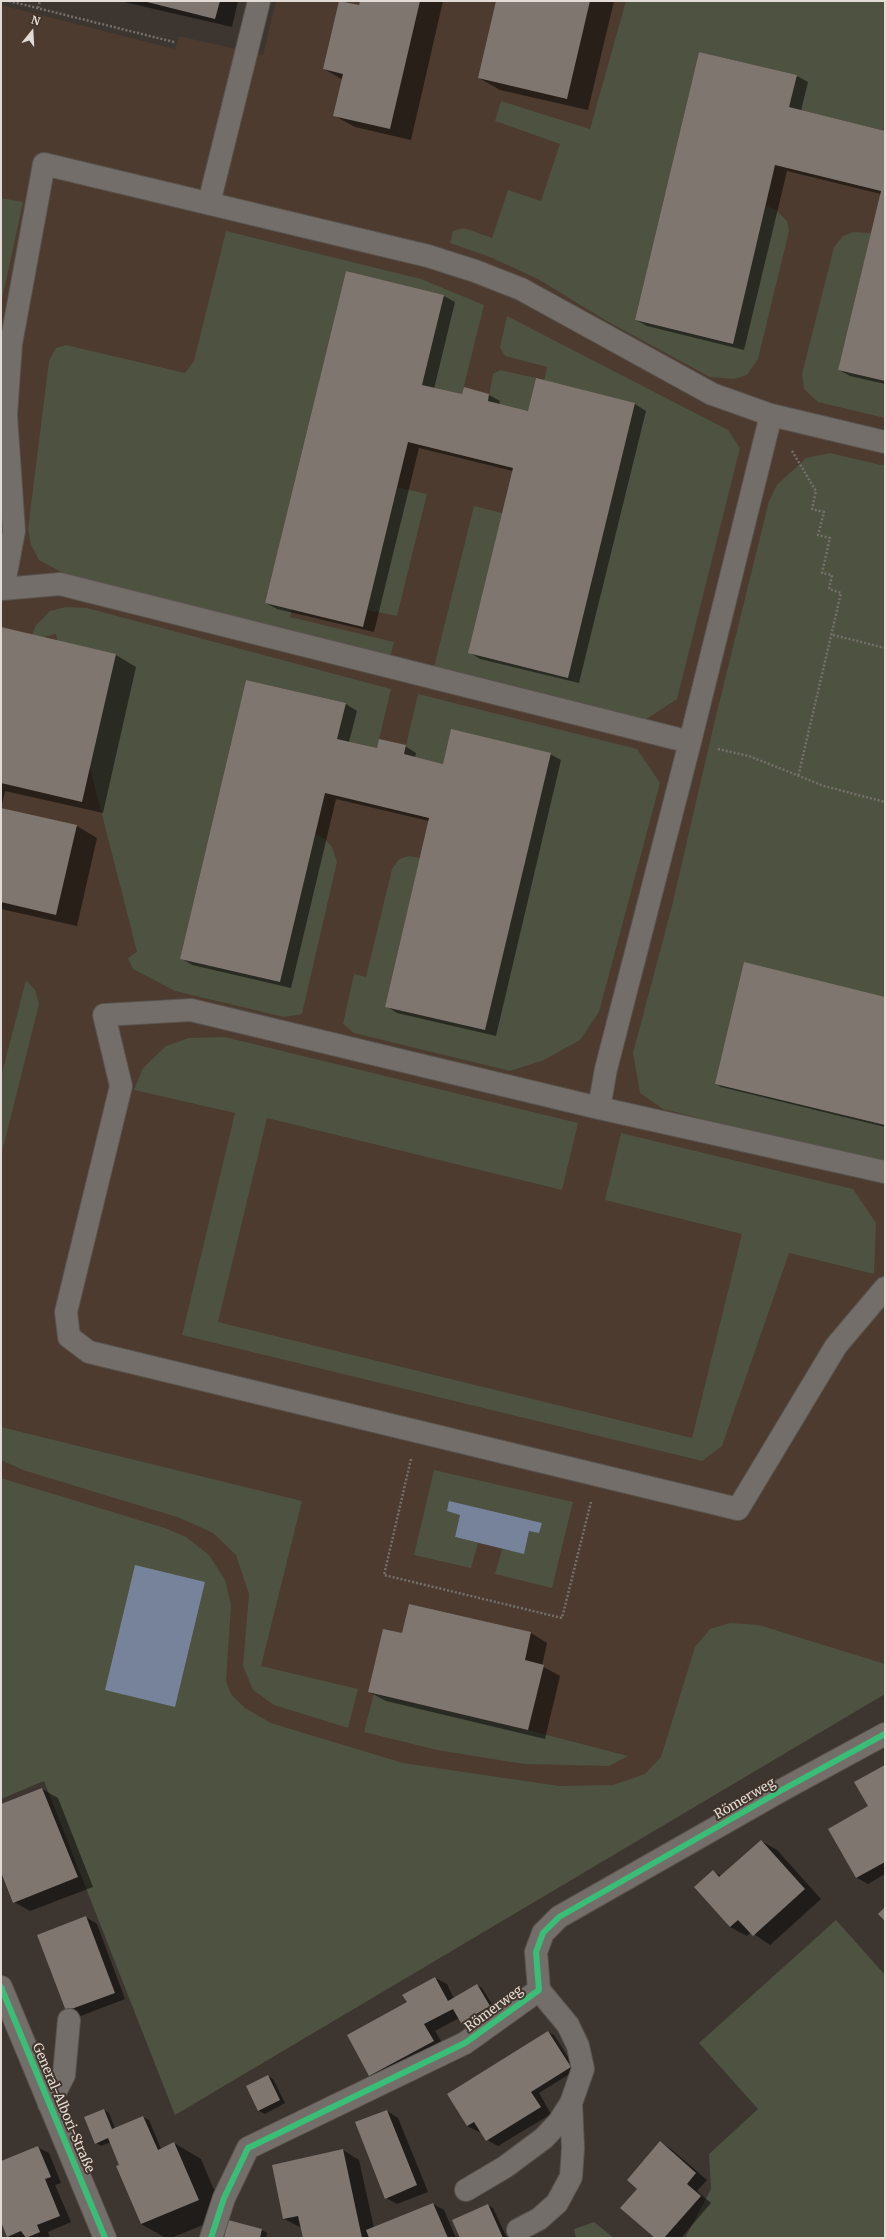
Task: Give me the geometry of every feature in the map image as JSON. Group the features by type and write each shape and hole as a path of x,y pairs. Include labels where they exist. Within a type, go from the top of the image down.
{"street":[{"path":"209,203 259,1"},
{"path":"690,742 60,584 3,589 14,531 6,415 11,344 44,164 428,256 475,271 521,289 712,394 770,415 885,442"},
{"path":"599,1108 606,1069 690,742 770,415"},
{"path":"885,1172 599,1108 191,1010 104,1015 121,1086 66,1312 69,1337 88,1352 417,1433 738,1509 836,1346 885,1288"},
{"name":"Römerweg","path":"466,2190 505,2166 544,2138 559,2122 572,2103 582,2069 578,2046 568,2025 539,1990 536,1952 543,1933 559,1918 775,1794 885,1734"},
{"name":"General-Albori-Straße","path":"1,1987 105,2238"},
{"name":"Römerweg","path":"211,2238 224,2198 248,2148 465,2043 539,1990"},
{"path":"49,2104 64,2075 69,2020"},
{"path":"518,2230 539,2219 557,2203 570,2177 573,2148 572,2103"}],"path":[{"path":"10,1 174,42"},
{"path":"38,8 40,1"},
{"path":"770,415 816,491 812,509 824,512 818,535 830,538 822,573 832,575 829,589 841,593 833,636 798,777"},
{"path":"833,636 885,648"},
{"path":"749,756 798,777 824,786 885,802"},
{"path":"417,1433 384,1575 554,1617 562,1618 598,1475"}],"shaded area":[{"path":"276,1 885,1 885,1694 175,2115 40,1770 1,1678 1,5 175,49 179,36 263,55"}],"green space":[{"path":"626,1 885,1 885,131 789,107 797,75 699,52 635,320 732,344 766,206 776,210 787,221 789,231 758,359 747,375 734,379 710,377 605,320 538,279 490,257 450,243 453,231 464,228 492,238 508,190 541,201 560,144 495,121 501,101 590,129"},
{"path":"1,198 23,202 1,304"},
{"path":"226,231 421,279 484,305 462,394 422,385 444,295 346,271 265,603 292,609 290,617 394,642 390,657 61,572 39,560 31,545 28,529 49,361 56,348 66,345 185,373 194,361"},
{"path":"853,232 871,233 838,370 885,381 885,418 818,402 804,389 802,374 834,247 843,236"},
{"path":"507,316 728,430 740,448 677,699 645,720 434,667 474,506 502,513 568,678 635,403 544,381 547,367 505,356 500,347"},
{"path":"500,370 536,378 528,411 488,401 493,374"},
{"path":"830,453 885,466 885,1164 663,1109 640,1093 633,1053 672,906 714,724 769,501 777,485 806,458"},
{"path":"396,487 427,494 397,616 367,610"},
{"path":"66,607 87,608 391,689 377,748 337,739 346,703 246,680 180,959 280,982 315,834 325,839 332,847 337,862 302,1014 284,1017 175,991 133,969 128,958 137,952 56,634 30,640 36,625 50,611"},
{"path":"418,694 637,749 660,783 599,1012 580,1040 544,1060 510,1071 354,1033 343,1024 354,974 366,977 392,869 399,859 409,856 420,858 385,1007 485,1030 550,753 451,730 443,764 404,754"},
{"path":"26,980 35,990 39,1004 1,1156 1,1077"},
{"path":"225,1037 578,1123 562,1190 267,1118 218,1322 692,1438 742,1234 605,1200 621,1133 853,1189 876,1223 874,1274 789,1253 722,1446 702,1461 182,1335 235,1113 134,1090 143,1068 166,1046 189,1038"},
{"path":"1,1427 302,1501 261,1666 358,1689 348,1728 274,1705 253,1690 243,1666 249,1594 236,1555 213,1533 180,1518 23,1470 1,1460"},
{"path":"434,1470 573,1502 552,1588 495,1574 502,1549 524,1553 461,1515 455,1537 478,1543 471,1568 414,1555"},
{"path":"1,1478 165,1528 186,1537 209,1555 225,1580 231,1605 226,1681 231,1694 245,1708 271,1723 403,1763 559,1786 613,1785 645,1774 661,1757 695,1647 710,1629 730,1623 759,1625 885,1664 885,1694 175,2115 44,1781 1,1799"},
{"path":"374,1693 628,1756 609,1766 524,1764 437,1750 364,1732"},
{"path":"836,1920 885,1975 885,2238 685,2238 711,2189 709,2154 758,2109 699,2043"},
{"path":"594,2222 614,2238 576,2238 574,2229"}],"water":[{"path":"449,1501 542,1523 539,1533 529,1531 524,1554 455,1537 460,1515 447,1511"},
{"path":"135,1565 205,1582 175,1707 105,1690"}],"building":[{"path":"143,1 220,1 215,19"},
{"path":"339,1 359,5 360,1 420,1 390,129 333,116 343,74 323,69"},
{"path":"496,1 590,1 567,99 478,78"},
{"path":"699,52 797,75 789,107 885,131 885,381 838,370 881,191 775,165 733,344 635,320"},
{"path":"346,271 444,295 422,385 462,394 464,387 489,394 488,401 528,411 536,378 635,403 568,678 468,653 513,468 408,442 363,627 265,603"},
{"path":"1,627 116,654 82,802 1,783"},
{"path":"246,680 346,703 337,739 377,748 379,739 406,745 404,754 443,764 451,729 551,753 485,1030 385,1007 429,818 325,793 280,982 180,959"},
{"path":"1,808 77,825 56,915 1,902"},
{"path":"744,962 885,997 885,1125 715,1084"},
{"path":"409,1604 531,1632 525,1660 544,1665 528,1730 368,1692 383,1629 402,1633"},
{"path":"885,1765 885,1862 856,1878 828,1829 868,1806 854,1782"},
{"path":"42,1788 78,1877 13,1903 1,1872 1,1804"},
{"path":"761,1840 805,1889 753,1936 738,1920 730,1927 694,1887 713,1870 719,1877"},
{"path":"885,1907 885,1921 878,1914"},
{"path":"86,1916 115,1993 66,2011 37,1935"},
{"path":"435,1977 448,2001 477,1984 490,2006 461,2023 453,2009 424,2024 434,2041 369,2076 347,2035 407,2002 402,1995"},
{"path":"548,2031 571,2067 531,2092 541,2107 486,2141 474,2122 467,2126 447,2094"},
{"path":"268,2075 280,2100 258,2111 246,2086"},
{"path":"104,2109 112,2129 143,2116 158,2150 174,2142 199,2200 141,2224 116,2166 119,2165 108,2138 95,2144 84,2117"},
{"path":"387,2110 417,2185 385,2199 355,2122"},
{"path":"660,2141 696,2173 687,2184 701,2196 664,2238 655,2238 620,2208 637,2189 627,2180"},
{"path":"38,2146 51,2177 45,2179 60,2216 37,2225 40,2232 26,2238 21,2231 7,2237 1,2222 1,2161"},
{"path":"343,2149 362,2238 303,2238 298,2216 283,2219 272,2165"},
{"path":"433,2203 448,2238 369,2238 366,2230"},
{"path":"488,2204 503,2238 460,2238 452,2220"},
{"path":"228,2220 262,2229 260,2238 224,2238"}],"cycle path":[{"path":"211,2238 224,2198 248,2148 465,2043 539,1990 536,1952 543,1933 559,1917 782,1790 885,1734"},
{"path":"1,1987 105,2238"}]}
